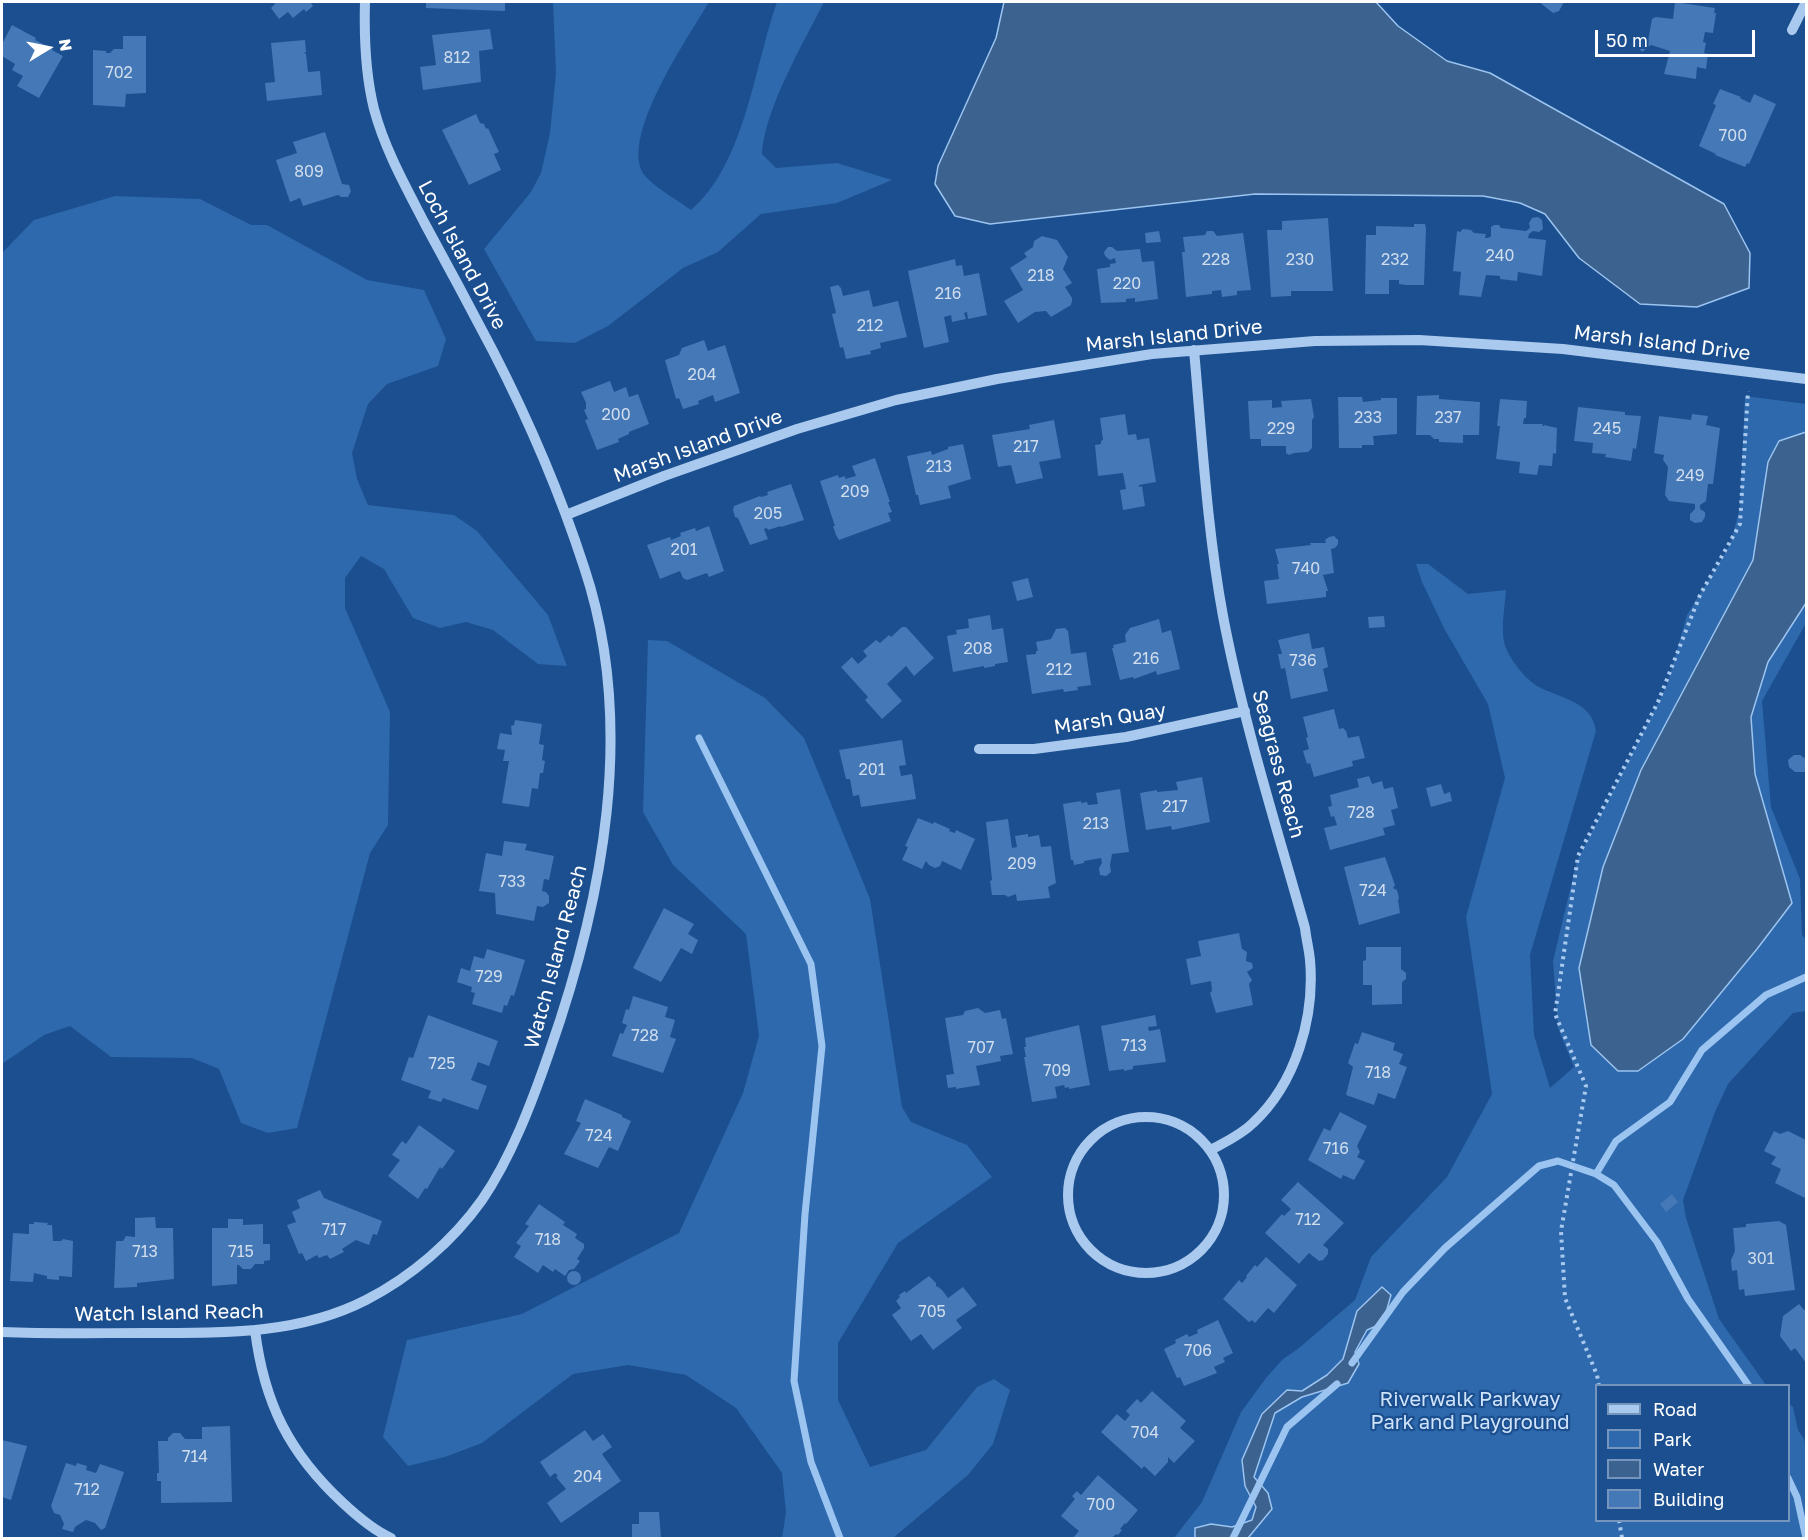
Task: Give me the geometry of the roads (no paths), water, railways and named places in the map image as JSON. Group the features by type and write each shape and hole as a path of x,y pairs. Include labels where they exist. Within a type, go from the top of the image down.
{"street":[{"name":"Loch Island Drive","path":"365,2 364,42 368,75 374,108 383,137 401,178 516,396 566,515"},
{"path":"1792,30 1806,2"},
{"name":"Marsh Island Drive","path":"566,515 664,476 797,429 896,400 1076,365 1194,350 1315,341 1419,340 1563,349 1806,379"},
{"name":"Seagrass Reach","path":"1194,350 1212,540 1223,615 1245,711 1305,928 1310,960 1310,992 1306,1024 1289,1073 1272,1103 1253,1123 1237,1136 1211,1150"},
{"name":"Watch Island Reach","path":"2,1332 215,1333 303,1323 364,1301 394,1284 436,1251 480,1202 520,1129 536,1090 564,1010 587,926 599,864 609,778 608,682 598,620 586,571 566,515"},
{"name":"Marsh Quay","path":"979,749 1034,749 1126,737 1245,711"},
{"path":"1155,1117 1171,1120 1193,1132 1211,1150 1222,1175 1224,1202 1222,1210 1217,1228 1202,1250 1180,1266 1155,1273 1128,1272 1103,1261 1083,1243 1071,1221 1067,1196 1074,1164 1082,1149 1100,1131 1122,1119 1155,1117"},
{"path":"255,1330 260,1365 268,1392 282,1425 304,1462 320,1482 358,1517 391,1539"}],"water":[{"path":"1004,2 1376,2 1398,26 1447,61 1490,73 1724,204 1750,253 1749,288 1697,307 1640,304 1579,258 1545,214 1520,203 1483,196 1255,194 990,224 955,216 935,184 938,166 996,38"},
{"path":"1806,432 1806,603 1768,662 1751,717 1755,774 1792,903 1683,1039 1638,1071 1618,1071 1591,1045 1579,968 1603,867 1641,770 1753,560 1768,462 1779,441"},
{"path":"1382,1287 1391,1295 1383,1323 1367,1330 1355,1352 1359,1364 1348,1383 1302,1397 1275,1413 1254,1477 1268,1493 1272,1509 1248,1538 1195,1538 1195,1528 1211,1524 1232,1527 1252,1520 1256,1507 1245,1486 1242,1460 1262,1414 1287,1390 1302,1391 1327,1375 1343,1359 1357,1311"}],"waterway":[{"path":"699,738 811,964 822,1046 805,1214 794,1381 811,1462 840,1538"},
{"path":"1596,1174 1616,1141 1670,1102 1702,1050 1766,995 1806,977"},
{"path":"1352,1363 1403,1292 1445,1248 1539,1166 1558,1161 1596,1174 1614,1185 1657,1242 1688,1299 1748,1384"},
{"path":"1233,1538 1287,1427 1337,1384"},
{"path":"1790,1482 1797,1497 1806,1538"}],"park label":[{"name":"Riverwalk Parkway Park and Playground","path":"1470,1412"}]}
